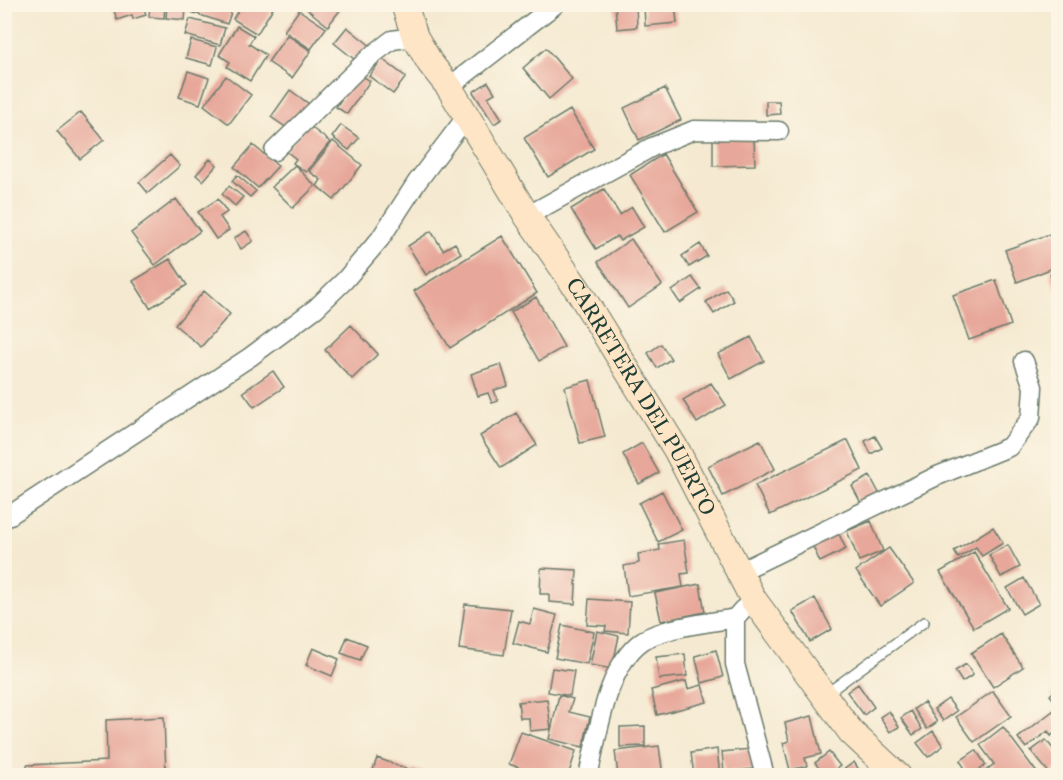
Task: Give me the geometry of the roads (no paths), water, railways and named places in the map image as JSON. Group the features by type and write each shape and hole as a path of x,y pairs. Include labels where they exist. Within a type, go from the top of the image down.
{"main road":[{"name":"CARRETERA DEL PUERTO","path":"405,4 415,37 430,63 449,87 527,216 578,290 677,451 753,599 851,732 898,776"}],"street":[{"path":"449,87 556,4"},
{"path":"274,151 371,56 392,40 415,37"},
{"path":"4,519 240,363 316,308 345,280 380,239 417,182 467,116"},
{"path":"527,216 652,147 694,130 779,131"},
{"path":"739,572 937,476 1009,447 1031,418 1033,387 1024,361"},
{"path":"588,776 606,700 621,663 642,641 674,628 735,618 753,599"},
{"path":"735,618 735,664 765,776"}],"lane":[{"path":"824,695 924,622"}]}
